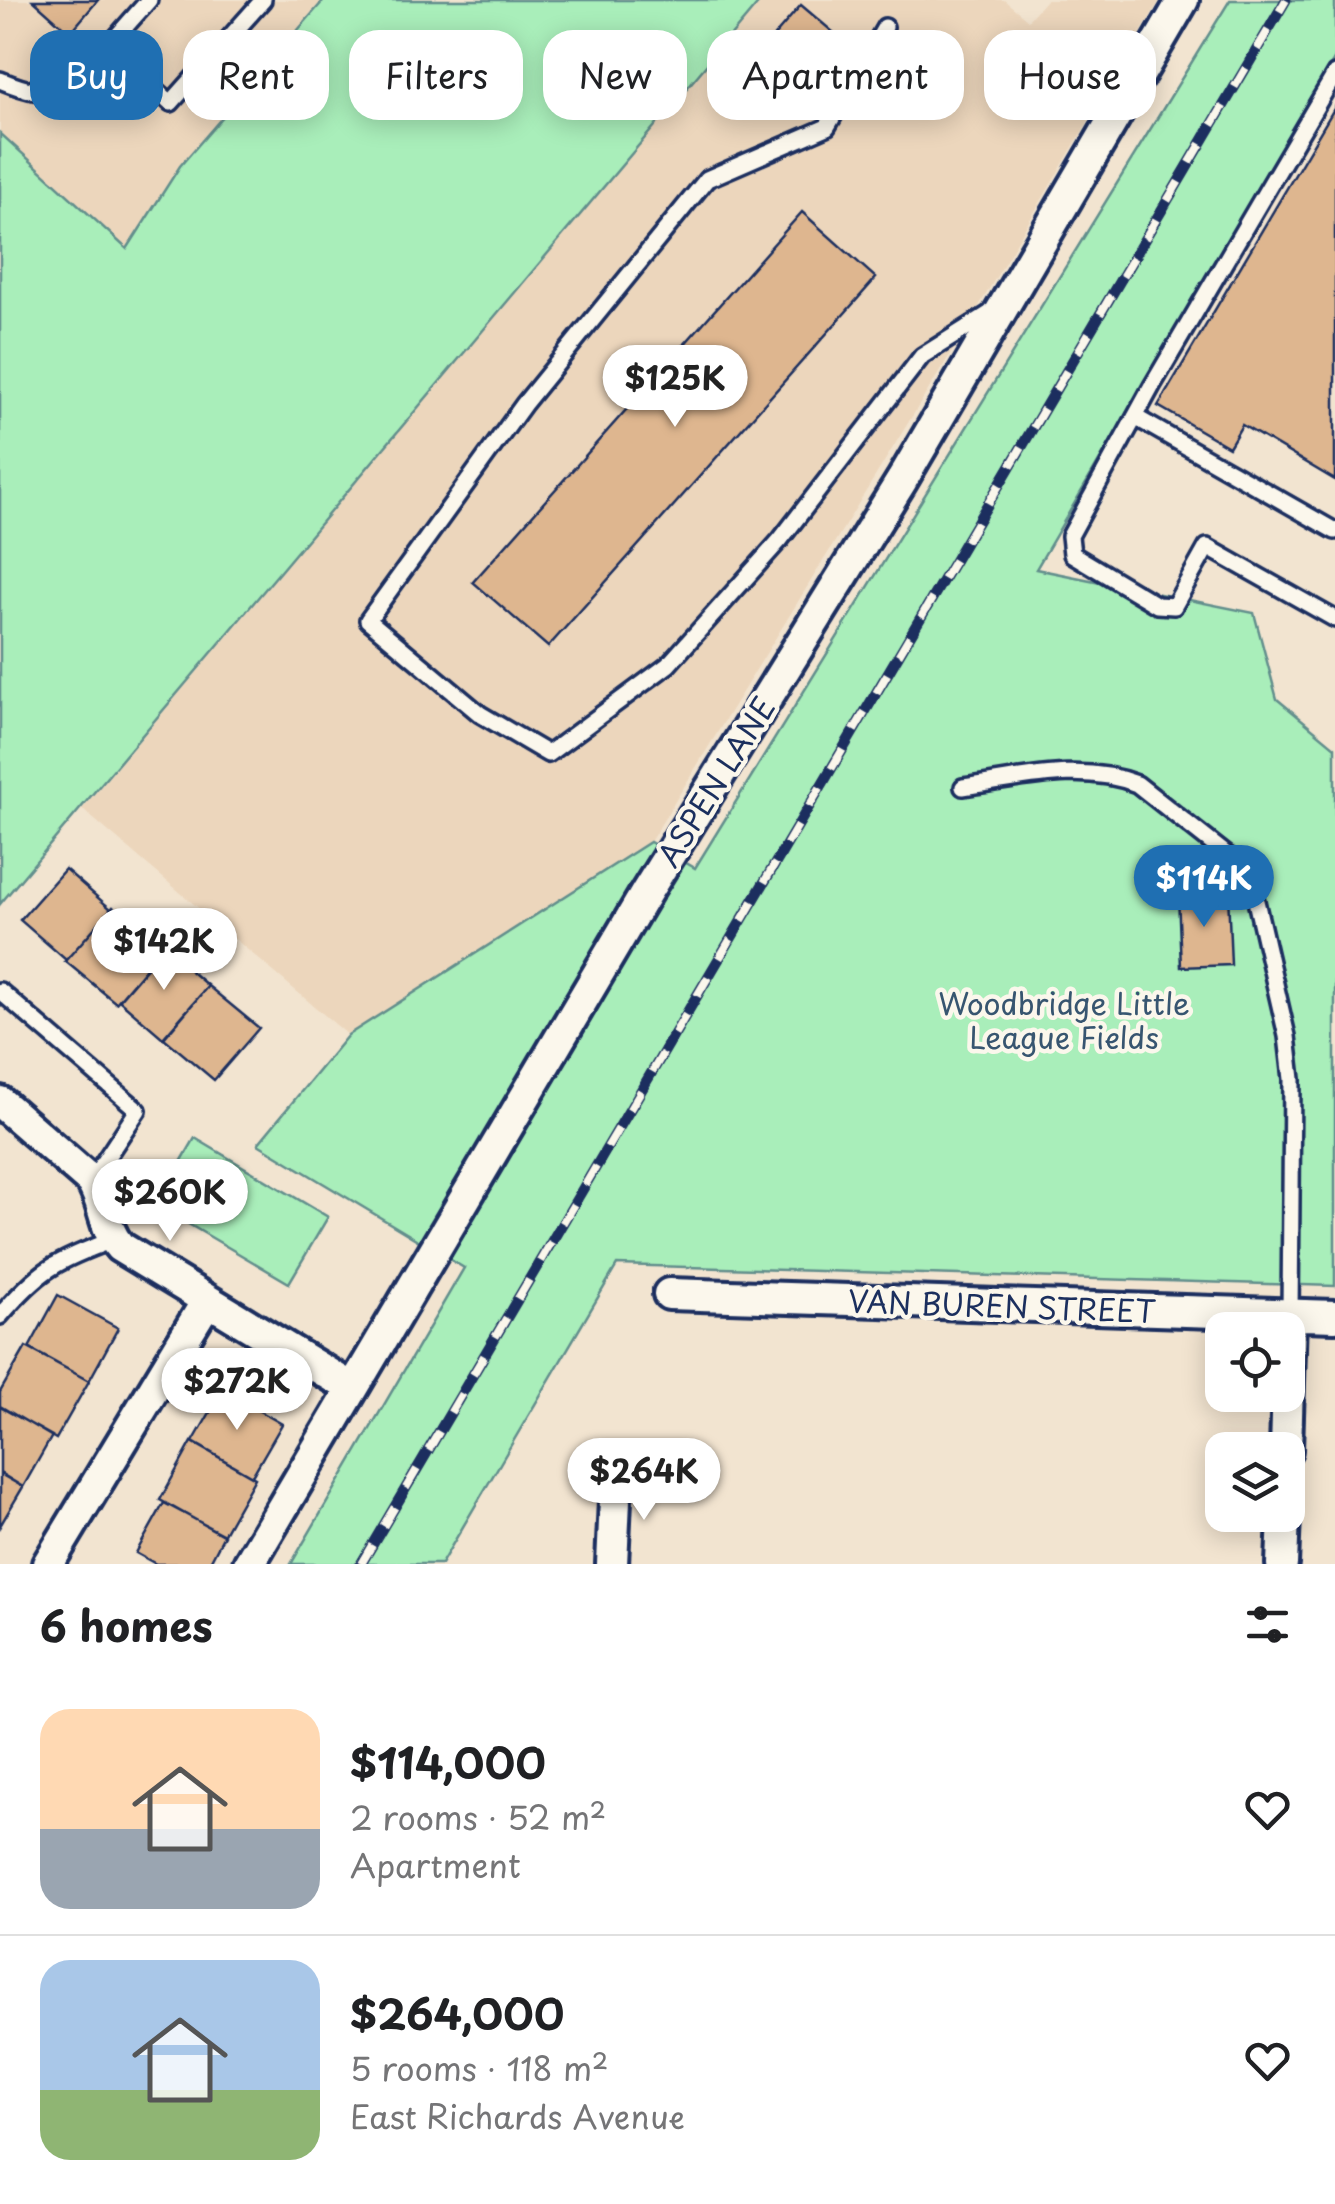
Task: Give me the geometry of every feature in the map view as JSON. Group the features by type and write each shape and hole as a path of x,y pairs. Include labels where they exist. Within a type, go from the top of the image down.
{"street":[{"name":"ASPEN LANE","path":"249,1564 656,874 833,595 1183,0"},
{"path":"0,1102 91,1181 113,1240 129,1255 352,1388"},
{"name":"VAN BUREN STREET","path":"669,1294 1228,1312"},
{"path":"48,1564 207,1300"},
{"name":"VAN BUREN STREET","path":"1305,1315 1335,1316"},
{"path":"612,1564 616,1478"},
{"path":"1282,1564 1283,1532"}],"lane":[{"path":"122,30 149,0"},
{"path":"163,96 171,103 262,0"},
{"path":"885,28 827,127 708,180 524,404 368,620 480,714 548,754 668,666 780,540 922,356 1006,303"},
{"path":"1335,74 1144,400 1070,536 1072,554 1157,605 1174,606 1207,547 1335,619"},
{"path":"0,80 30,91"},
{"path":"1135,417 1335,531"},
{"path":"963,786 1071,772 1118,777 1138,784 1246,873 1288,1036 1292,1079 1290,1312"},
{"path":"0,991 138,1110 91,1181"},
{"path":"0,1316 49,1266 113,1240"}],"shaded area":[{"path":"0,0 324,0 298,30 183,30 183,120 220,120 180,166 126,249 0,133"},
{"path":"761,0 1004,0 1028,20 1046,0 1160,0 1142,30 984,30 984,120 1089,120 953,350 650,842 348,1035 82,809 660,120 687,120 687,88 707,64 707,120 964,120 964,30 736,30"}],"green space":[{"path":"324,0 761,0 736,30 707,30 707,64 687,88 687,30 543,30 543,120 660,120 0,904 0,133 127,249 180,166 220,120 329,120 329,30 298,30"},
{"name":"Woodbridge Little League Fields","path":"1230,0 1335,0 1335,58 1036,569 1254,613 1277,699 1335,747 1335,1286 617,1265 441,1564 291,1564 464,1268 258,1144 348,1035 650,842 695,868"},
{"path":"195,1138 328,1217 289,1283 156,1205"}],"building":[{"path":"33,0 98,0 73,30 67,30"},
{"path":"801,5 830,30 779,30"},
{"path":"1335,107 1335,480 1242,425 1229,447 1158,406"},
{"path":"802,212 876,278 548,647 473,582"},
{"path":"65,869 111,909 66,960 20,920"},
{"path":"1228,893 1231,965 1181,967 1178,895"},
{"path":"113,907 162,949 116,1003 65,961"},
{"path":"164,948 208,986 163,1038 119,1000"},
{"path":"208,986 259,1028 214,1080 164,1038"},
{"path":"58,1295 118,1328 89,1381 29,1348"},
{"path":"26,1347 89,1381 56,1439 0,1406 0,1392"},
{"path":"223,1390 282,1424 252,1476 193,1442"},
{"path":"0,1407 52,1436 23,1487 0,1473"},
{"path":"192,1442 255,1478 223,1535 160,1500"},
{"path":"0,1474 23,1487 0,1526"},
{"path":"164,1503 224,1535 209,1564 156,1564 136,1553"}],"railway":[{"path":"361,1564 1286,0"}]}
